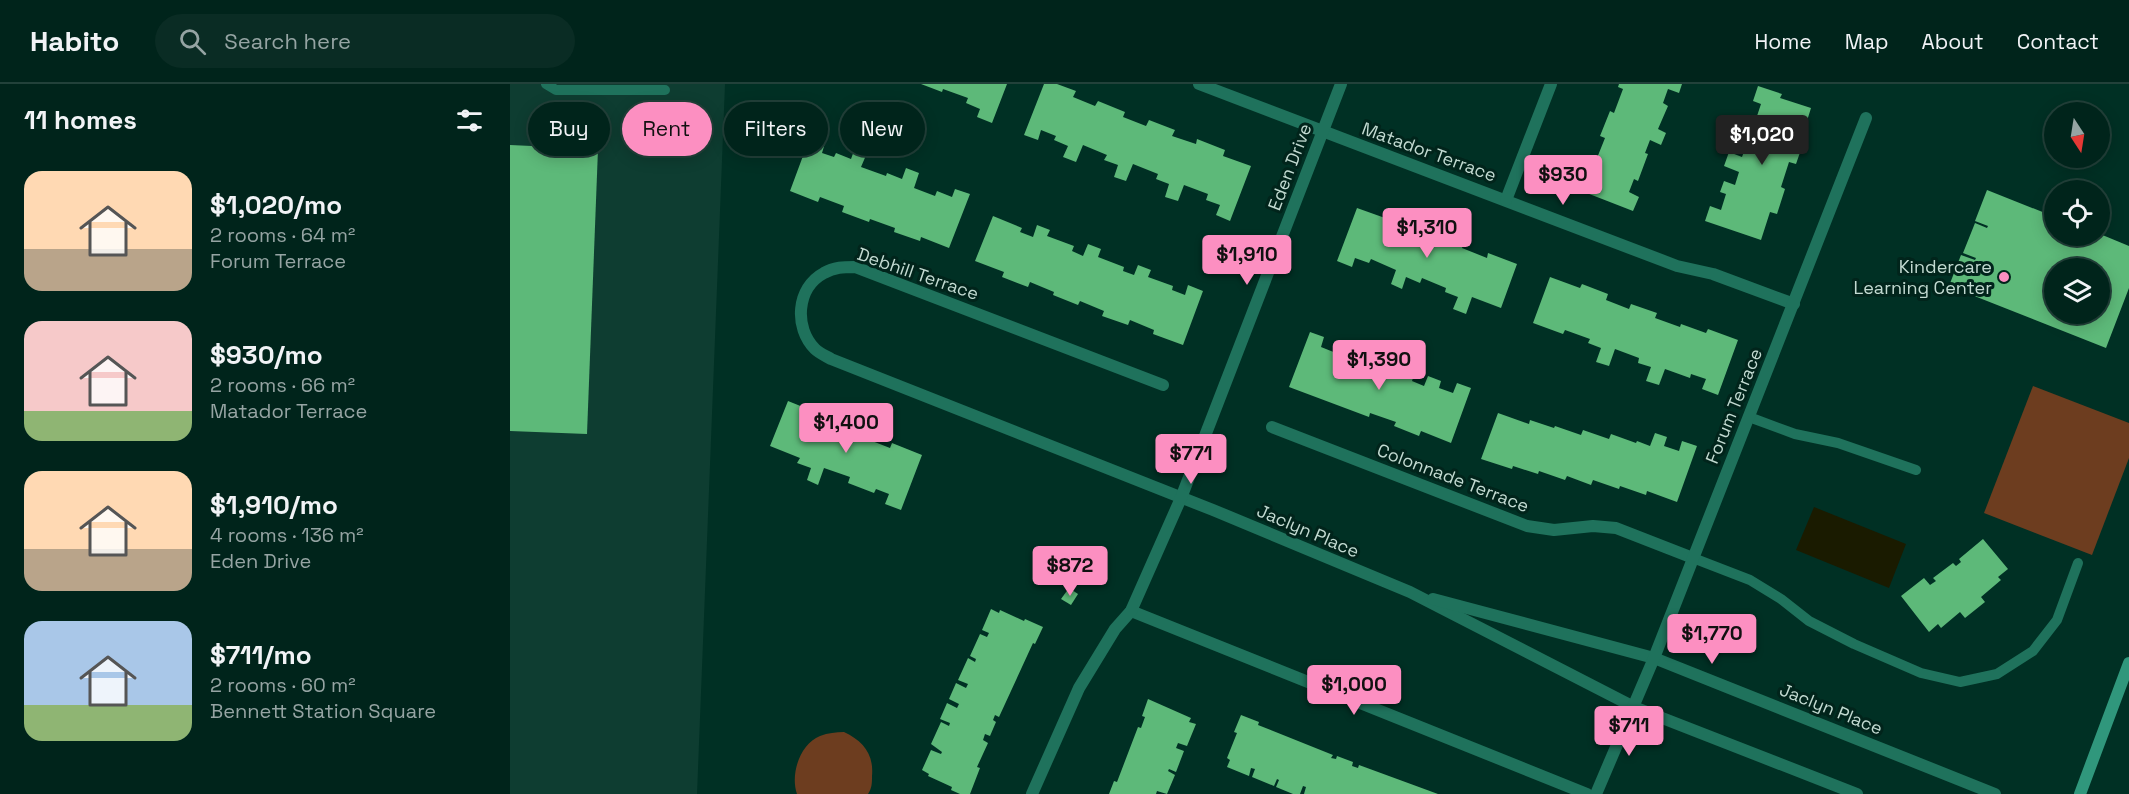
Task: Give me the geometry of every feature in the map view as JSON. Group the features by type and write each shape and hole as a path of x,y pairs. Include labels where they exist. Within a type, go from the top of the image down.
{"main road":[{"path":"2080,794 2129,663"}],"street":[{"name":"Matador Terrace","path":"1199,84 1677,266 1713,274 1794,304"},
{"name":"Eden Drive","path":"1032,794 1078,688 1115,629 1131,611 1181,498 1341,84"},
{"path":"1506,200 1551,84"},
{"name":"Forum Terrace","path":"1596,794 1654,658 1866,118"},
{"name":"Debhill Terrace","path":"959,410 831,359 816,350 806,337 800,319 801,302 810,285 822,273 838,267 855,267 1162,385"},
{"name":"Jaclyn Place","path":"959,410 1410,592 1634,707 1857,794"},
{"name":"Colonnade Terrace","path":"1272,427 1527,526 1554,530 1593,526 1616,528 1693,558"},
{"name":"Jaclyn Place","path":"1410,592 1654,658 1995,794"},
{"path":"1131,611 1587,794"}],"lane":[{"path":"546,84 556,90 665,90"},
{"path":"1749,417 1795,434 1838,443 1916,470"},
{"path":"1693,558 1750,580 1781,599 1809,621 1854,644 1921,673 1960,682 1997,674 2034,651 2057,620 2078,563"}],"shaded area":[{"path":"510,84 725,84 697,794 510,794"},
{"path":"2033,386 2129,423 2129,458 2092,555 1984,513"},
{"path":"1814,507 1906,544 1889,588 1796,550"},
{"path":"844,732 862,744 869,755 872,781 868,794 797,794 796,769 798,760 807,746 820,736"}],"building":[{"path":"921,84 1007,84 992,123 977,117 980,109 966,103 968,98"},
{"path":"1044,84 1057,84 1076,91 1073,97 1095,106 1098,101 1125,112 1123,117 1146,126 1149,120 1175,130 1172,136 1196,144 1197,139 1225,150 1223,156 1251,166 1230,221 1216,215 1220,205 1206,200 1208,194 1184,185 1178,201 1165,197 1169,184 1156,179 1158,174 1133,164 1126,181 1114,177 1118,165 1104,160 1107,155 1083,145 1076,162 1063,157 1068,146 1054,140 1056,136 1041,130 1038,140 1024,135"},
{"path":"1619,84 1682,84 1679,93 1668,89 1663,103 1668,106 1658,129 1666,133 1661,145 1650,140 1645,153 1648,154 1638,181 1634,179 1629,192 1639,197 1633,211 1579,190 1591,161 1595,163 1605,138 1600,136 1610,111 1614,113 1623,89 1618,87"},
{"path":"1758,86 1782,94 1780,98 1811,108 1802,137 1805,138 1796,164 1789,162 1781,187 1785,189 1777,214 1770,212 1761,240 1705,221 1710,206 1721,210 1726,194 1720,192 1724,181 1735,185 1739,172 1724,166 1729,152 1742,157 1746,146 1738,143 1743,129 1756,134 1760,121 1756,119 1761,104 1753,101"},
{"path":"510,145 528,146 528,156 598,156 587,434 510,431"},
{"path":"836,153 851,159 852,156 866,156 861,167 886,176 887,173 902,179 906,168 919,173 914,188 935,196 937,191 952,197 955,189 970,194 949,248 921,237 920,241 894,232 895,228 842,212 844,206 820,197 818,202 790,191 803,156 828,155 834,157"},
{"name":"Kindercare Learning Center","path":"1987,190 2044,213 2044,246 2110,246 2110,238 2129,246 2129,288 2106,348 2045,324 2110,324 2110,258 2044,258 2044,324 1949,286 1961,255 1975,260 1976,258 1963,253 1975,223 1987,228 1988,226 1975,221"},
{"path":"1357,208 1385,218 1387,214 1414,224 1413,228 1435,237 1437,232 1464,242 1462,248 1487,258 1488,253 1517,264 1501,308 1472,297 1466,314 1453,309 1458,297 1445,292 1446,288 1422,278 1420,283 1406,277 1402,289 1391,284 1396,270 1371,259 1369,263 1355,258 1352,267 1337,261"},
{"path":"993,216 1022,228 1020,232 1033,237 1037,225 1050,230 1047,236 1074,246 1072,251 1083,256 1088,244 1101,249 1098,257 1124,267 1123,271 1134,275 1138,265 1151,270 1148,277 1173,286 1172,290 1185,295 1188,285 1203,291 1183,345 1153,334 1154,330 1130,320 1128,325 1102,316 1104,311 1080,301 1078,305 1030,282 1028,287 1002,277 1004,272 975,261"},
{"path":"1550,277 1580,288 1582,284 1608,294 1606,300 1629,309 1631,304 1657,313 1655,318 1680,327 1681,324 1706,333 1708,329 1738,340 1718,395 1702,389 1706,379 1691,374 1690,378 1665,369 1659,385 1646,381 1651,367 1638,363 1639,358 1615,349 1609,366 1596,362 1601,348 1588,343 1590,339 1565,330 1563,334 1533,323"},
{"path":"1310,332 1324,337 1321,347 1336,353 1337,349 1363,359 1362,362 1374,367 1378,357 1390,362 1387,369 1413,378 1412,381 1424,386 1428,376 1441,381 1439,388 1453,393 1457,383 1471,388 1451,443 1421,431 1419,436 1394,426 1396,422 1370,413 1369,417 1289,387"},
{"path":"788,401 818,413 816,417 841,427 842,423 869,434 867,439 890,448 892,443 922,455 901,510 885,504 889,494 876,489 874,493 848,483 850,477 824,468 818,485 807,480 811,468 797,463 800,458 770,446"},
{"path":"1498,413 1529,424 1530,420 1581,435 1583,430 1609,439 1611,434 1650,446 1655,433 1667,437 1664,446 1679,451 1682,441 1697,446 1677,502 1647,491 1646,495 1593,480 1591,485 1567,476 1565,480 1539,471 1538,474 1513,466 1512,469 1481,459"},
{"path":"1983,539 2008,569 1998,577 2001,580 1981,597 1985,602 1965,618 1960,612 1941,628 1938,624 1929,632 1901,596 1924,578 1930,585 1936,581 1933,578 1953,563 1956,566 1961,562 1959,559"},
{"path":"1069,588 1078,594 1071,605 1061,599"},
{"path":"991,609 999,613 1000,610 1043,627 1035,644 1033,643 999,717 995,715 993,720 996,722 990,736 985,734 983,740 988,743 977,767 980,768 970,794 960,794 951,790 952,787 928,776 929,774 922,770 931,750 941,754 942,752 931,744 941,722 949,726 950,723 940,719 947,703 957,708 959,704 949,699 956,683 966,688 968,684 958,680 968,658 975,662 976,659 970,656 980,634 987,637 989,633 982,630"},
{"path":"1148,699 1191,718 1189,722 1196,724 1187,746 1178,743 1176,748 1184,751 1176,772 1169,769 1168,771 1175,775 1167,794 1157,791 1156,794 1109,794 1114,781 1117,782 1138,727 1141,728 1145,717 1142,716"},
{"path":"1241,715 1259,722 1258,725 1333,755 1331,758 1336,759 1337,756 1353,762 1352,766 1358,768 1359,765 1438,794 1304,794 1306,787 1303,786 1300,794 1293,794 1276,787 1279,780 1277,779 1274,786 1252,777 1255,769 1251,768 1249,776 1227,767 1230,760 1227,758 1237,733 1234,732"}],"place":[{"name":"Kindercare Learning Center","path":"2004,277"}]}
